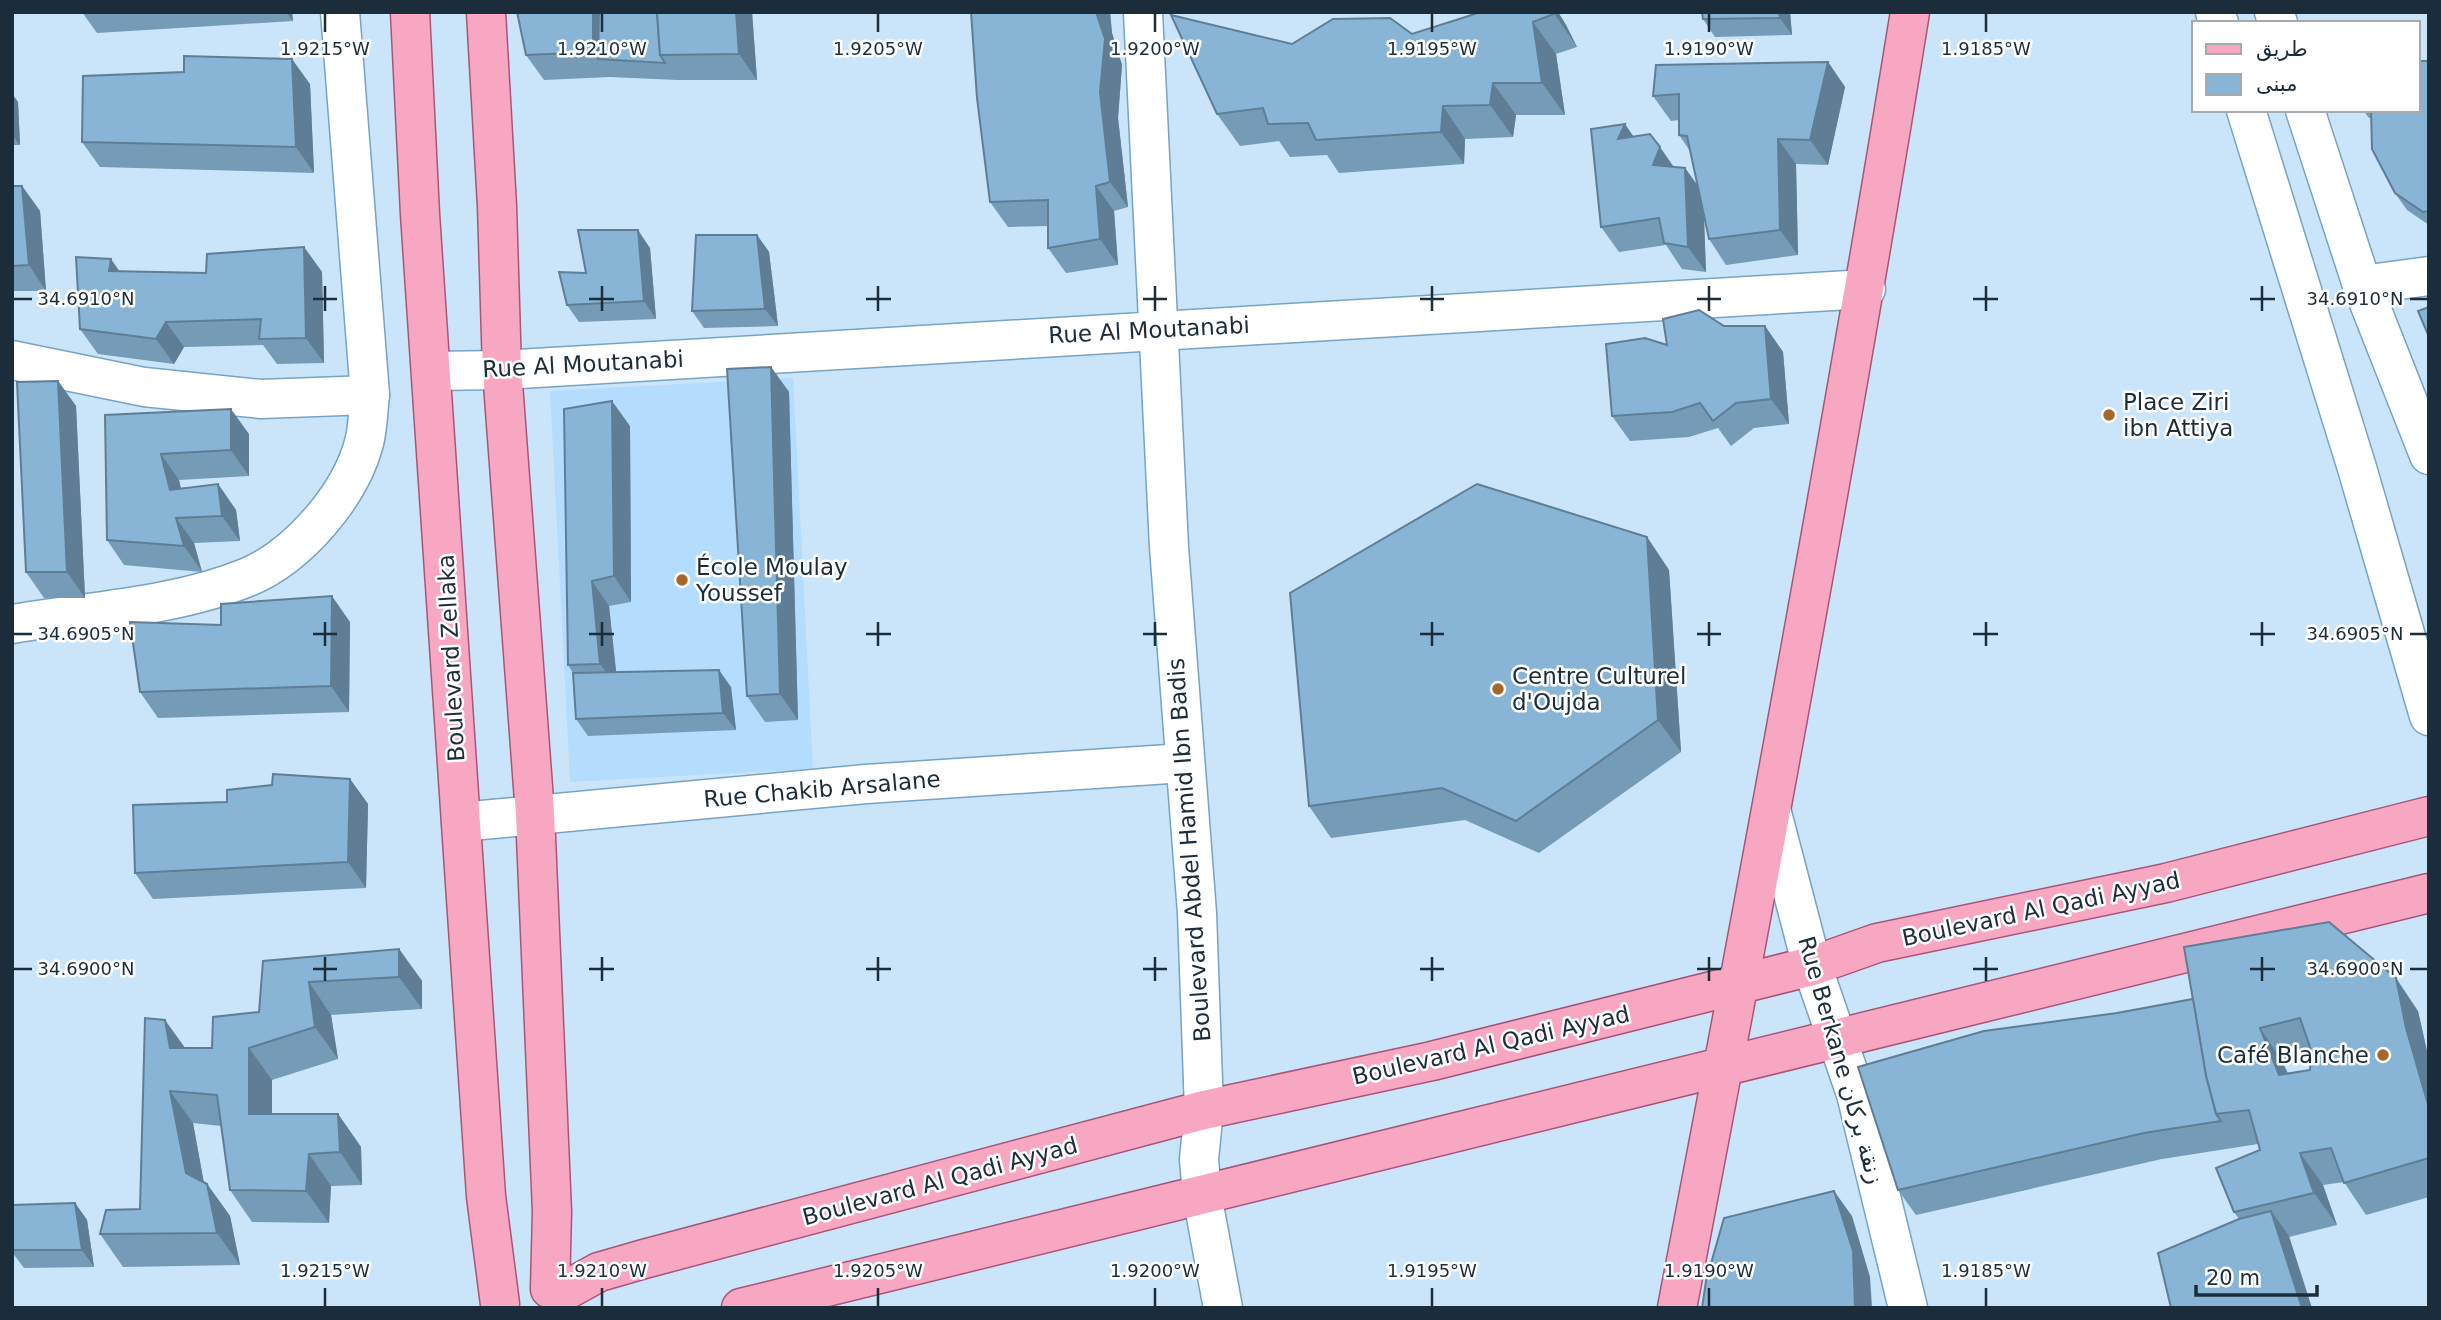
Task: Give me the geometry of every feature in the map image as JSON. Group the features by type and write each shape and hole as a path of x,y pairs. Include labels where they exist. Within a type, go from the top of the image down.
{"main road":[{"name":"Boulevard Zellaka","path":"410,12 486,1196 498,1306"},
{"path":"486,12 498,206 502,370 535,814 552,1212 561,1297 525,1288 498,1306"},
{"path":"1677,1308 1737,982 1772,813 1866,289 1910,12"},
{"name":"Boulevard Al Qadi Ayyad","path":"561,1297 599,1272 644,1258 1204,1110 1432,1061 1737,982 1812,966 1877,943 2166,883 2429,817"},
{"path":"741,1308 2429,893"}],"street":[{"path":"12,624 179,597 250,576 308,537 342,492 363,443 370,395 340,12"},
{"name":"Boulevard Abdel Hamid Ibn Badis","path":"1143,12 1169,547 1197,913 1204,1110 1199,1159 1202,1195 1223,1308"},
{"path":"2247,112 2357,468 2429,716"},
{"path":"2306,112 2362,285 2429,455"},
{"path":"2362,285 2429,276"},
{"name":"Rue Al Moutanabi","path":"432,371 502,370 1866,289"},
{"path":"12,360 144,387 261,399 370,395"},
{"name":"Rue Chakib Arsalane","path":"461,822 866,784 1184,762"},
{"name":"Rue Berkane زنقة بركان","path":"1772,813 1812,966 1856,1094 1908,1308"}],"shaded area":[{"name":"École Moulay Youssef","path":"793,378 813,769 570,782 550,391"}],"building":[{"path":"517,12 593,12 593,52 526,55"},
{"path":"599,12 657,12 660,55 665,63 598,59"},
{"path":"657,12 736,12 739,54 660,55"},
{"path":"971,12 1096,12 1105,39 1100,92 1110,182 1096,186 1100,239 1048,248 1048,200 990,202 977,98"},
{"path":"1481,12 1553,12 1554,14 1533,22 1542,83 1493,83 1490,105 1443,106 1441,132 1316,140 1308,123 1268,124 1263,108 1217,114 1171,15 1292,44 1333,19 1390,18 1412,34"},
{"path":"1702,12 1779,12 1780,18 1703,19"},
{"path":"184,56 292,59 296,147 82,142 83,76 184,72"},
{"path":"2420,61 2429,61 2429,211 2423,212 2395,193 2372,149 2371,112 2420,112"},
{"path":"1828,62 1810,140 1778,139 1780,230 1709,239 1687,136 1679,135 1679,94 1653,96 1656,65"},
{"path":"1625,124 1618,139 1650,134 1660,147 1653,165 1685,168 1688,247 1664,243 1659,218 1601,227 1591,129"},
{"path":"12,186 22,186 29,265 12,266"},
{"path":"578,230 638,230 644,301 567,305 559,272 586,273"},
{"path":"696,235 757,235 765,309 692,311"},
{"path":"304,247 306,338 259,339 261,319 166,322 156,339 80,329 76,257 111,259 109,271 206,273 207,254"},
{"path":"2429,307 2429,337 2418,311"},
{"path":"1699,310 1724,326 1765,326 1771,399 1736,403 1713,421 1700,403 1672,412 1612,416 1606,344 1645,338 1667,345 1663,319"},
{"path":"771,367 780,694 747,696 727,369"},
{"path":"58,381 67,572 26,572 17,382"},
{"path":"612,401 614,576 592,581 600,664 568,665 564,409"},
{"path":"231,409 231,450 161,454 170,490 218,484 222,516 176,518 184,546 107,540 105,415"},
{"name":"Centre Culturel d'Oujda","path":"1477,484 1647,537 1658,720 1516,821 1442,788 1309,806 1290,593"},
{"path":"332,596 331,686 140,692 130,622 221,625 221,604"},
{"path":"719,670 723,713 576,719 573,673"},
{"path":"273,774 350,779 348,862 135,873 133,805 227,802 227,790 272,785"},
{"path":"2329,922 2396,978 2406,1028 2429,1108 2429,1158 2344,1183 2331,1148 2300,1153 2314,1193 2234,1212 2216,1168 2260,1150 2249,1110 2216,1114 2206,1076 2184,947","holes":["2300,1018 2311,1050 2310,1070 2279,1075 2260,1028"]},
{"path":"399,949 399,977 309,982 315,1027 249,1048 249,1114 338,1114 340,1152 309,1154 306,1191 230,1190 217,1095 170,1091 186,1173 207,1184 217,1233 100,1234 106,1210 140,1209 145,1018 165,1020 170,1048 212,1048 213,1017 259,1012 263,961"},
{"path":"2193,999 2206,1076 2216,1114 2221,1121 2144,1133 1898,1190 1858,1067 1984,1031 2117,1013"},
{"path":"1834,1191 1853,1251 1855,1308 1702,1308 1706,1281 1724,1218"},
{"path":"75,1203 82,1250 12,1250 12,1205"},
{"path":"2271,1211 2302,1308 2171,1308 2158,1253 2239,1219"}],"place":[{"name":"Place Ziri ibn Attiya","path":"2109,415"},
{"name":"École Moulay Youssef","path":"682,580"},
{"name":"Centre Culturel d'Oujda","path":"1498,689"},
{"name":"Café Blanche","path":"2383,1055"}]}
